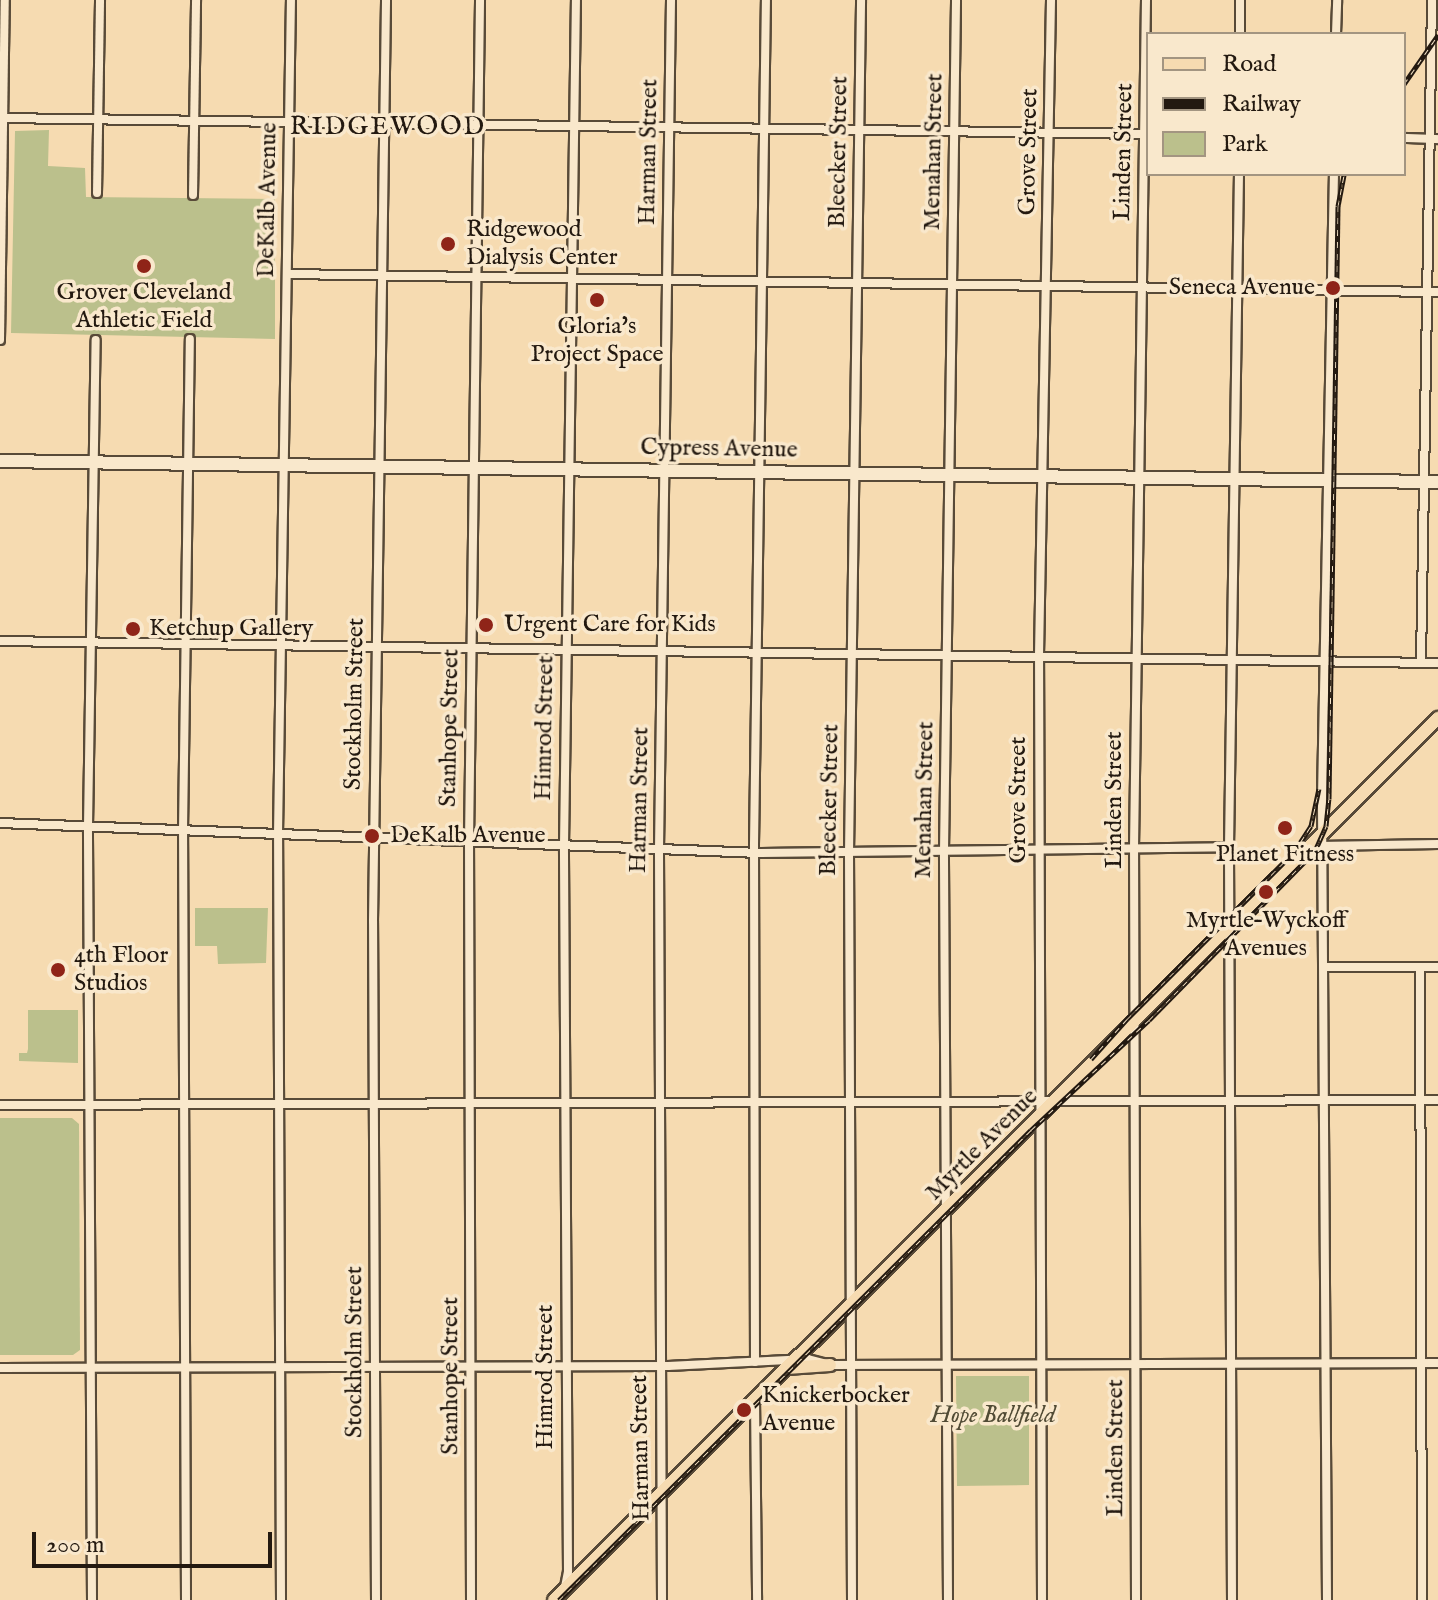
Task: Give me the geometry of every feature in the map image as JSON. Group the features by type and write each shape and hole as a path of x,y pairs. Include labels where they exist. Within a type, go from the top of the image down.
{"main road":[{"name":"Cypress Avenue","path":"0,461 1431,482"},
{"name":"Myrtle Avenue","path":"554,1600 1319,842 1438,718"},
{"path":"791,1364 830,1365"}],"street":[{"path":"0,340 5,0"},
{"path":"97,193 100,0"},
{"path":"193,195 196,0"},
{"name":"DeKalb Avenue","path":"281,1600 278,834 291,0"},
{"name":"Stockholm Street","path":"376,1600 373,838 386,0"},
{"name":"Stanhope Street","path":"471,1600 469,842 480,0"},
{"name":"Himrod Street","path":"562,1595 568,1572 564,845 576,0"},
{"name":"Harman Street","path":"662,1600 659,849 671,0"},
{"path":"755,1362 757,472 766,0"},
{"name":"Bleecker Street","path":"852,1600 849,853 861,0"},
{"name":"Menahan Street","path":"948,1600 944,851 956,0"},
{"name":"Grove Street","path":"1042,1600 1039,655 1051,0"},
{"name":"Linden Street","path":"1136,1600 1134,848 1146,0"},
{"path":"1240,0 1240,32"},
{"path":"1336,32 1337,0"},
{"path":"1421,663 1431,482 1427,292 1434,139 1432,0"},
{"path":"2,118 1146,134"},
{"path":"1406,138 1434,139"},
{"path":"1232,1600 1229,847 1239,176"},
{"path":"1327,1600 1324,967 1319,842 1327,661 1337,176"},
{"path":"287,274 1438,292"},
{"path":"186,1600 183,830 190,339"},
{"path":"92,1600 88,826 96,340"},
{"path":"0,641 1438,663"},
{"path":"0,823 754,853 1229,847"},
{"path":"1319,842 1438,844"},
{"path":"1324,967 1438,967"},
{"path":"1420,967 1422,1600"},
{"path":"0,1105 1438,1100"},
{"path":"830,1365 1438,1363"},
{"path":"0,1368 791,1364"},
{"path":"755,1400 757,1600"}],"green space":[{"name":"Grover Cleveland Athletic Field","path":"49,130 48,166 85,168 86,197 275,199 275,339 11,333 15,131"},
{"path":"195,908 268,908 266,963 218,964 217,946 195,946"},
{"path":"28,1010 78,1010 78,1063 19,1061 19,1053 27,1053 28,1049"},
{"path":"0,1118 72,1118 79,1124 80,1350 73,1355 0,1355"},
{"name":"Hope Ballfield","path":"956,1376 1029,1376 1029,1485 957,1486"}],"railway":[{"path":"1406,81 1438,35"},
{"path":"559,1600 1031,1130 1149,1020 1315,851 1326,826 1329,799 1338,206 1344,176"},
{"path":"1091,1059 1294,852 1311,826 1319,789"}],"place":[{"name":"Ridgewood Dialysis Center","path":"448,244"},
{"name":"Grover Cleveland Athletic Field","path":"144,266"},
{"name":"Seneca Avenue","path":"1333,288"},
{"name":"Gloria's Project Space","path":"597,300"},
{"name":"Urgent Care for Kids","path":"486,625"},
{"name":"Ketchup Gallery","path":"133,629"},
{"name":"Planet Fitness","path":"1285,828"},
{"name":"DeKalb Avenue","path":"372,836"},
{"name":"Myrtle–Wyckoff Avenues","path":"1266,892"},
{"name":"4th Floor Studios","path":"58,970"},
{"name":"Knickerbocker Avenue","path":"744,1410"}],"district":[{"name":"RIDGEWOOD","path":"388,127"}]}
